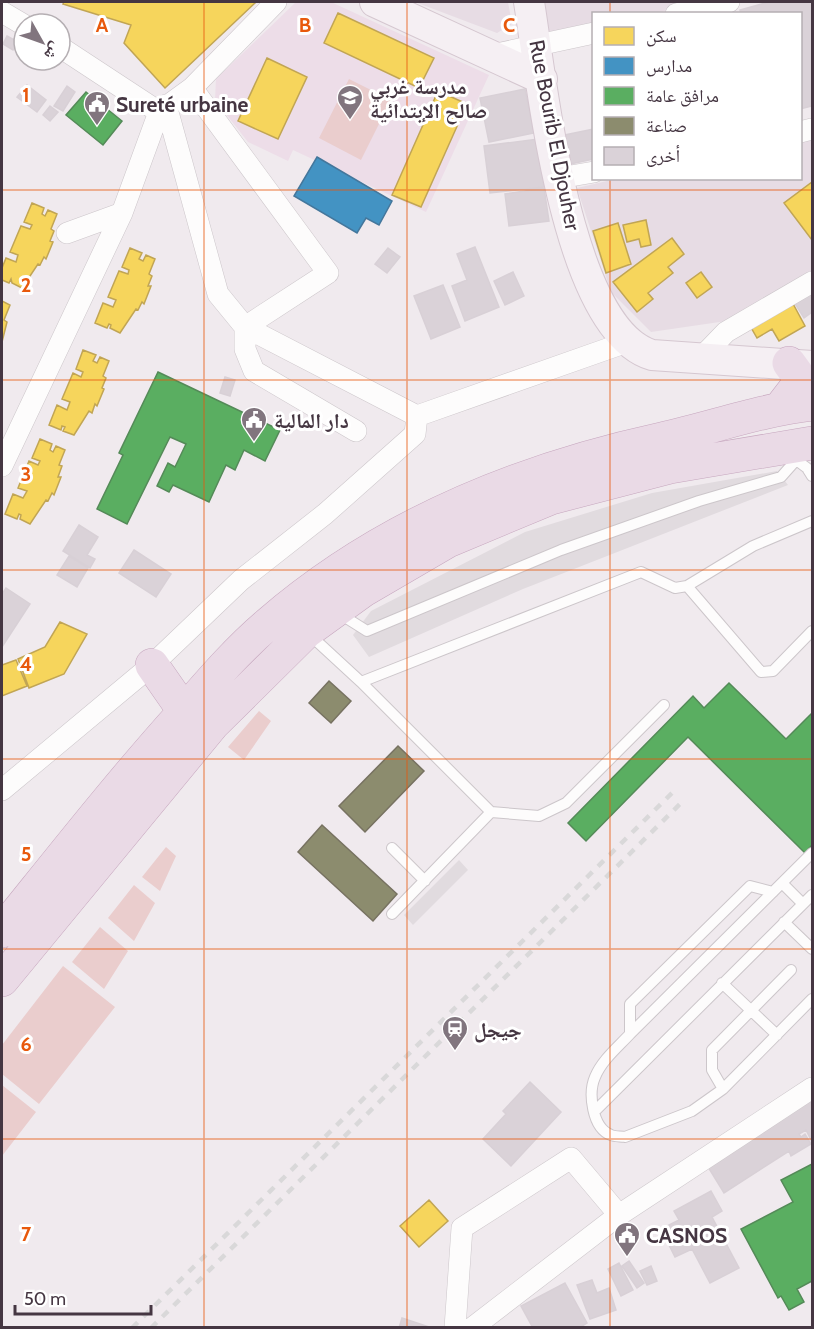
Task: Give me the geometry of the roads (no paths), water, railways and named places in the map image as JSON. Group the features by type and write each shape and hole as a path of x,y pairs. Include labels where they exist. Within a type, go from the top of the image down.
{"highway":[{"path":"2,931 105,803 184,711 244,647 279,614 358,559 457,504 574,459 797,405 797,374 801,365"},
{"path":"2,980 206,732 306,632 334,610 425,553 475,529 551,498 670,466 803,460"},
{"path":"153,665 184,711"}],"main road":[{"path":"375,2 542,79"},
{"name":"Rue Bourib El Djouher","path":"529,2 562,195 590,284 609,320 627,342 652,355 801,365"}],"street":[{"path":"2,466 122,213 162,109 192,88 276,2"},
{"path":"684,12 727,2"},
{"path":"492,55 592,33"},
{"path":"72,54 162,109 218,294 245,327 417,416 627,342"},
{"path":"192,88 328,273 245,327"},
{"path":"559,178 592,172"},
{"path":"68,233 122,213"},
{"path":"700,358 726,332 813,282"},
{"path":"245,327 245,349 254,371 356,431"},
{"path":"2,790 153,665 241,580 326,514 415,434 417,416"},
{"path":"472,1328 619,1215 813,1088"},
{"path":"455,1328 462,1228 571,1158 619,1215"}],"lane":[{"path":"334,610 367,631 561,550 699,501 781,477 803,460"},
{"path":"361,682 641,572 675,588 687,586 753,546 813,521"},
{"path":"687,586 761,672 773,671 813,631"},
{"path":"306,632 361,682 491,812 538,816 567,803 664,705"},
{"path":"392,914 491,812"},
{"path":"392,849 425,880"},
{"path":"813,853 604,1061 595,1077 592,1090 594,1112 602,1128 611,1135 625,1137 692,1111 723,1089 813,999"},
{"path":"782,883 803,904"},
{"path":"630,1034 630,1004 750,886 773,892"},
{"path":"594,1112 813,895"},
{"path":"784,922 812,947"},
{"path":"723,1089 712,1070 712,1050 790,970"},
{"path":"722,983 777,1035"}],"railway":[{"path":"132,1328 674,791"},
{"path":"151,1328 684,800"}],"place":[{"name":"مدرسة غربي صالح الإبتدائية","path":"350,121"},
{"name":"Sureté urbaine","path":"97,127"},
{"name":"دار المالية","path":"254,443"},
{"name":"جيجل","path":"455,1052"},
{"name":"CASNOS","path":"627,1258"}]}
